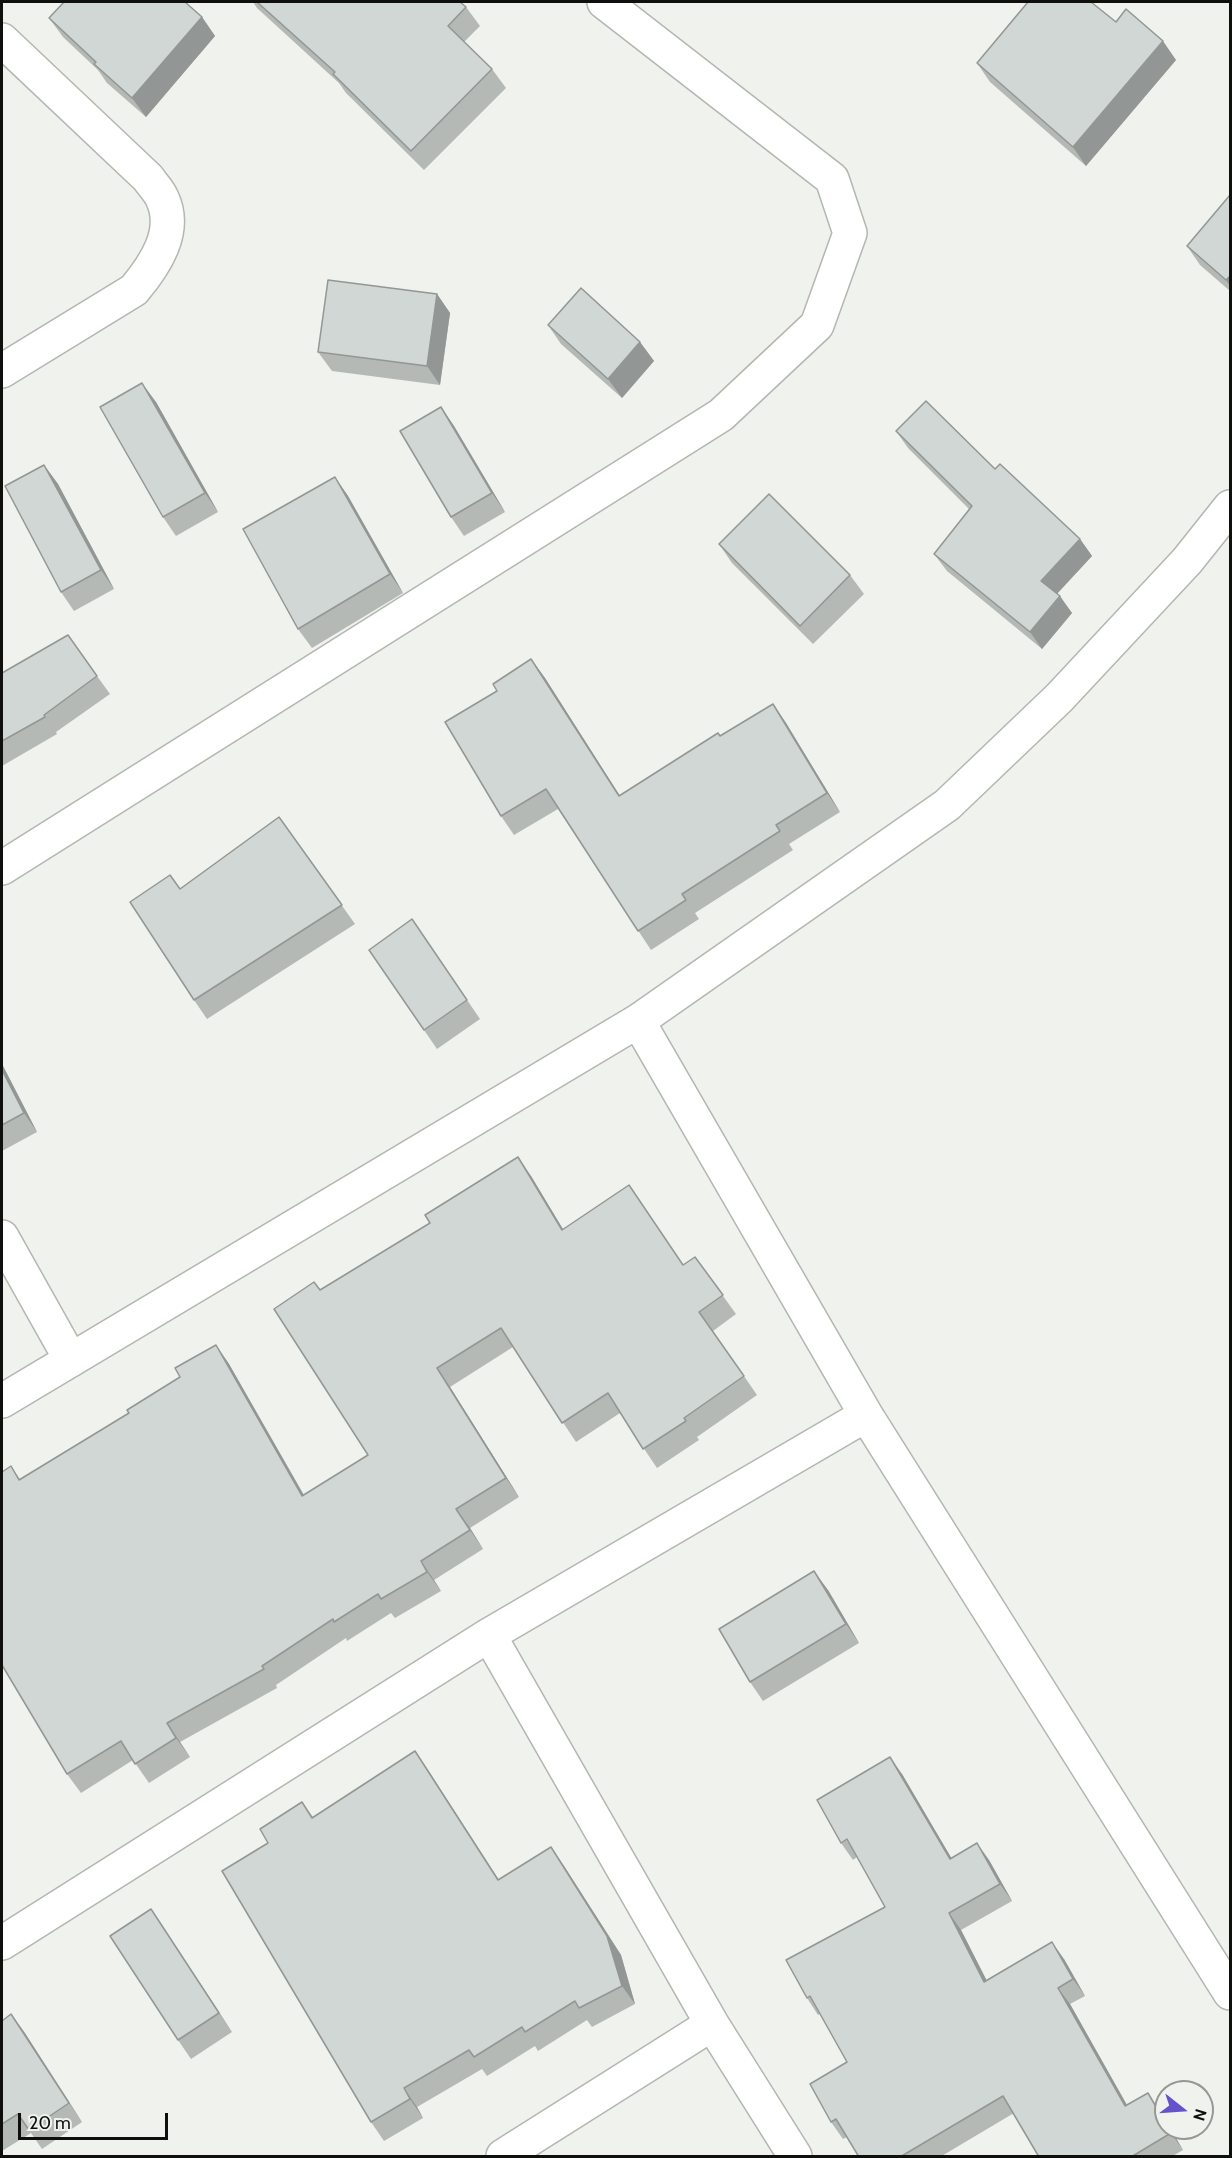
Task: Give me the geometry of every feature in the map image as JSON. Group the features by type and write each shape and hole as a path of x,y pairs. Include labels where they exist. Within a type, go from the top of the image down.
{"street":[{"path":"2,868 721,415 817,325 850,233 832,179 604,2"},
{"path":"2,40 148,178 162,198 168,224 161,250 150,271 134,290 2,371"},
{"path":"2,1401 638,1021 947,805 1059,698 1187,561 1230,507"},
{"path":"638,1021 866,1415 1230,1993"},
{"path":"2,1237 71,1360"},
{"path":"2,1943 489,1635 866,1415"},
{"path":"489,1635 712,2024 795,2157"},
{"path":"503,2157 712,2024"}],"building":[{"path":"64,2 185,2 202,17 132,98 94,64 96,62 49,18"},
{"path":"257,2 460,2 466,7 448,26 492,69 411,151 333,74 335,72"},
{"path":"1028,2 1091,2 1116,22 1126,9 1163,41 1073,147 977,63"},
{"path":"1230,195 1230,276 1226,280 1187,246"},
{"path":"328,280 437,294 427,366 318,352"},
{"path":"581,288 640,342 608,379 548,325"},
{"path":"142,383 205,493 163,517 100,407"},
{"path":"926,401 995,469 1000,464 1080,539 1041,581 1060,596 1030,632 934,554 972,506 896,431"},
{"path":"441,407 492,493 451,517 400,431"},
{"path":"44,465 101,570 61,592 5,486"},
{"path":"335,477 390,574 298,629 243,529"},
{"path":"769,494 850,575 800,626 719,544"},
{"path":"68,635 97,676 44,715 45,717 2,741 2,673"},
{"path":"531,659 619,796 718,733 720,736 773,704 827,793 776,825 780,831 682,894 686,900 638,931 546,789 501,816 445,722 497,691 493,684"},
{"path":"279,817 342,905 194,1000 130,902 170,875 180,889"},
{"path":"412,919 467,1000 424,1030 369,950"},
{"path":"2,1070 24,1113 2,1125"},
{"path":"518,1157 562,1230 629,1185 683,1265 695,1257 723,1295 699,1312 744,1376 684,1418 686,1421 643,1449 608,1393 562,1423 501,1328 437,1368 506,1478 456,1509 470,1530 421,1561 427,1572 381,1599 378,1594 334,1622 333,1619 262,1666 264,1669 167,1723 176,1738 135,1764 121,1741 67,1774 2,1665 2,1472 11,1466 19,1480 129,1413 127,1410 180,1377 175,1368 216,1345 302,1496 368,1455 274,1309 314,1282 320,1290 430,1223 425,1215"},
{"path":"814,1571 846,1624 750,1682 719,1629"},
{"path":"415,1751 498,1880 551,1847 607,1936 622,1986 579,2008 575,2001 525,2032 522,2027 474,2057 469,2050 404,2088 410,2099 371,2122 222,1871 268,1843 260,1829 302,1802 312,1818"},
{"path":"890,1757 950,1859 977,1843 1000,1884 949,1913 984,1982 1052,1942 1073,1979 1058,1988 1125,2106 1148,2093 1154,2103 1154,2140 1159,2140 1131,2157 1039,2157 1003,2096 900,2157 859,2157 836,2119 831,2122 810,2084 847,2062 810,1996 807,1998 786,1960 885,1907 847,1839 841,1843 817,1800"},
{"path":"151,1909 219,2013 178,2040 110,1936"},
{"path":"11,2014 69,2103 29,2130 18,2114 2,2124 2,2021"}]}
